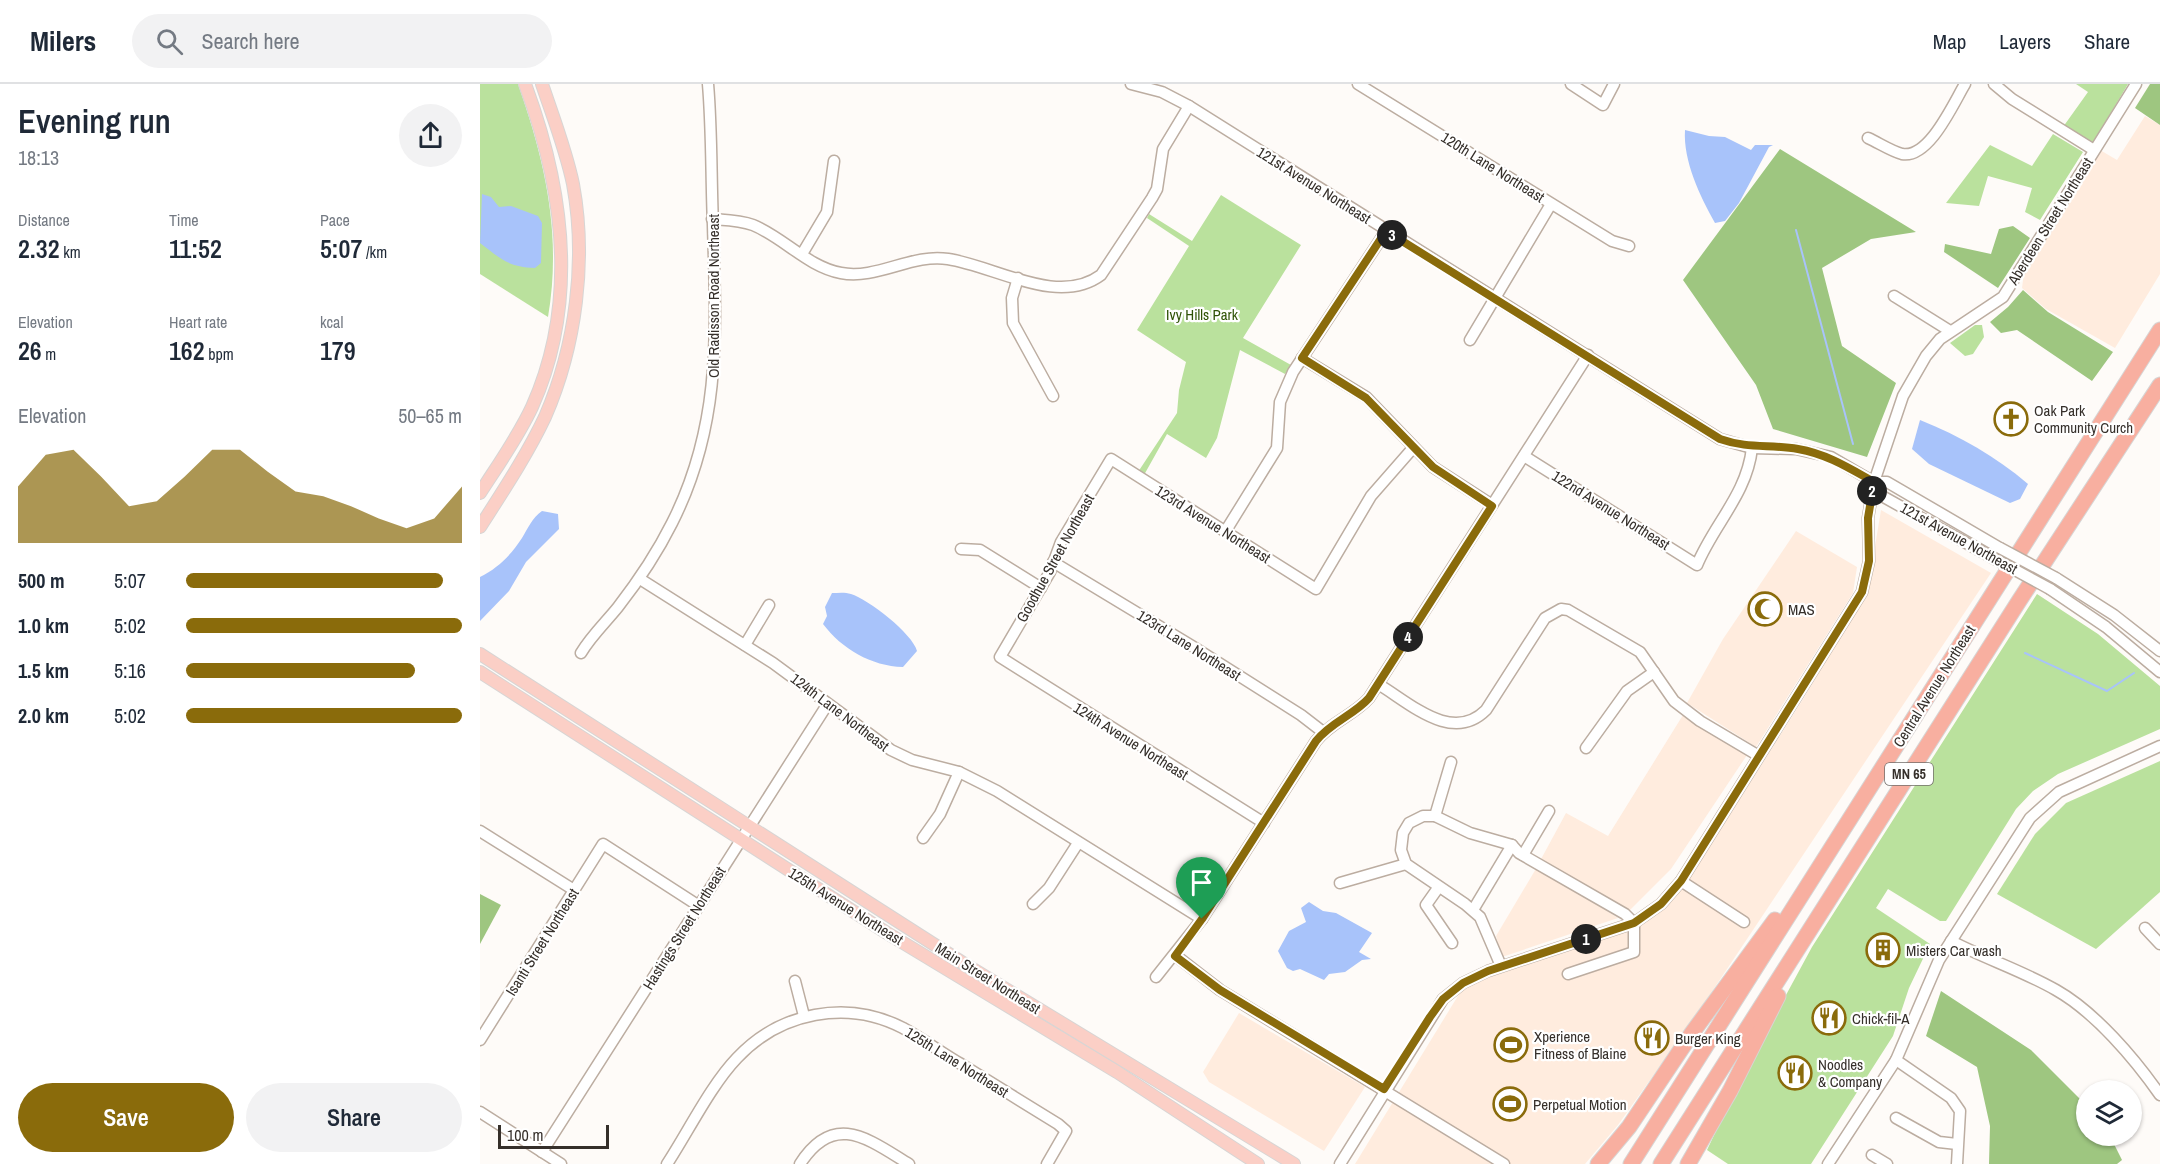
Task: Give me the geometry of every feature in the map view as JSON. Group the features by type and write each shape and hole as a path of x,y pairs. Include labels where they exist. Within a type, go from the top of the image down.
{"highway":[{"name":"Central Avenue Northeast","path":"1631,1164 2160,330"},
{"name":"Central Avenue Northeast","path":"1661,1164 2090,490 2160,385"},
{"path":"1598,1164 1629,1127 1692,1033 1804,878 1828,852"},
{"path":"1688,1164 1739,1073 1807,933"}],"main road":[{"path":"480,493 523,424 539,390 545,372 560,289 562,254 555,184 548,150 525,84"},
{"path":"480,527 525,455 544,417 558,385 574,318 579,269 573,185 542,84"},
{"name":"Main Street Northeast","path":"480,654 747,827 963,963 1294,1164"},
{"name":"125th Avenue Northeast","path":"480,672 740,840 1258,1164"}],"street":[{"name":"Old Radisson Road Northeast","path":"581,653 589,639 640,579 682,500 692,475 710,407 716,357 708,84"},
{"name":"121st Avenue Northeast","path":"1131,84 1162,92 1189,106 1720,439 1752,448 1796,448 1818,453 1830,457 1874,482 1887,482 2056,578 2114,615 2160,651"},
{"name":"120th Lane Northeast","path":"1358,84 1612,241 1629,246"},
{"path":"1571,84 1603,105 1614,84"},
{"path":"1868,138 1902,154 1918,152 1929,142 1965,84"},
{"path":"1994,84 2012,99 2094,150"},
{"name":"Aberdeen Street Northeast","path":"1340,1164 1384,1089 1443,999 1463,983 1501,966 1634,923 1661,904 1681,881 1862,592 1869,561 1868,518 1874,482 1903,396 1926,356 1950,331 2003,297 2136,84"},
{"path":"712,219 754,225 819,265 841,273 864,273 933,258 958,261 1053,287 1082,286 1092,282 1106,269 1144,213 1157,189 1163,149 1189,106"},
{"path":"802,254 827,212 834,161"},
{"path":"1470,340 1551,204"},
{"path":"1225,532 1277,448 1280,402 1293,372 1386,231"},
{"path":"1018,279 1011,298 1012,323 1053,396"},
{"path":"1894,296 1950,331"},
{"path":"1156,977 1175,956 1202,919 1323,732 1362,706 1378,684 1588,355"},
{"path":"1302,358 1366,398 1433,467 1492,506"},
{"name":"123rd Avenue Northeast","path":"1111,459 1316,589 1371,496 1413,448"},
{"name":"122nd Avenue Northeast","path":"1524,456 1697,565 1703,549 1742,487 1750,464 1752,448"},
{"name":"Goodhue Street Northeast","path":"1000,657 1041,588 1061,542 1111,459"},
{"name":"121st Avenue Northeast","path":"1874,482 1882,496 2050,589 2106,627 2160,672"},
{"path":"961,549 980,550 1041,588"},
{"name":"123rd Lane Northeast","path":"1053,562 1222,665 1301,715 1323,732"},
{"name":"124th Lane Northeast","path":"640,579 801,682 827,705 891,750 912,760 959,772 997,791 1202,919"},
{"path":"745,645 769,605"},
{"path":"1378,684 1439,721 1466,724 1486,710 1545,618 1561,609 1576,612 1632,647 1654,672 1674,701 1700,721 1759,756"},
{"name":"124th Avenue Northeast","path":"1000,657 1264,823"},
{"path":"1586,748 1627,691 1654,672"},
{"name":"Hastings Street Northeast","path":"542,1152 747,827 827,705"},
{"path":"1828,1164 1896,1060 1939,960 2019,832 2044,802 2071,786 2160,747"},
{"path":"1435,816 1451,762"},
{"path":"923,838 940,814 959,772"},
{"path":"1523,855 1550,811"},
{"path":"1501,966 1484,925 1473,910 1406,864 1401,850 1403,833 1409,823 1423,816 1435,816 1470,833 1512,845 1523,855 1625,914 1634,923 1634,952 1568,974"},
{"path":"480,831 574,890"},
{"path":"1033,904 1048,888 1078,843"},
{"name":"Isanti Street Northeast","path":"480,1040 603,844 699,906"},
{"path":"1473,910 1512,845"},
{"path":"1340,883 1406,864"},
{"path":"1681,881 1744,922"},
{"path":"1438,888 1426,905 1452,943"},
{"path":"2145,928 2160,944"},
{"path":"1951,941 2058,991 2105,1029 2140,1067 2160,1095"},
{"path":"1175,956 1220,990 1504,1164"},
{"path":"667,1164 736,1059 769,1031 804,1016 795,981"},
{"name":"125th Lane Northeast","path":"804,1016 844,1012 872,1017 902,1028 1066,1131 1047,1164"},
{"path":"1896,1060 1952,1098 1960,1112 1957,1164"},
{"path":"480,1112 561,1164"},
{"path":"1896,1118 1939,1143 1957,1144"},
{"path":"800,1164 817,1143 836,1134 853,1133 866,1138 909,1164"},
{"path":"1872,1155 1887,1164"}],"shaded area":[{"path":"2145,116 2160,125 2160,274 2115,348 2046,309 2022,288 2024,273 2100,150 2117,160"},
{"path":"1881,510 1991,573 1697,1014 1618,1125 1585,1164 1355,1164 1464,986 1638,926 1688,881 1805,696 1868,589"},
{"path":"1796,531 1857,567 1853,593 1756,747 1687,703 1723,639"},
{"path":"1683,715 1747,755 1671,869 1630,910 1540,861 1566,813 1608,836"},
{"path":"1537,867 1618,918 1502,957 1496,936"},
{"path":"1239,1013 1365,1087 1324,1151 1209,1082 1203,1072"}],"green space":[{"path":"480,84 518,84 528,113 543,170 552,228 552,287 548,317 480,274"},
{"path":"2076,84 2128,84 2092,145 2063,127 2088,92"},
{"path":"2150,84 2160,84 2160,125 2135,108"},
{"path":"2053,134 2083,152 2040,220 2025,212 2032,188 1988,176 1979,206 1946,203 1990,145 2032,166"},
{"path":"1780,149 1916,232 1871,239 1822,268 1842,346 1896,383 1867,457 1773,429 1756,385 1683,280"},
{"name":"Ivy Hills Park","path":"1221,195 1301,245 1243,338 1291,365 1285,374 1240,350 1217,438 1206,458 1167,434 1144,475 1138,472 1177,413 1179,390 1186,362 1137,330 1189,246 1147,218 1149,214 1192,241"},
{"path":"2013,226 2030,238 1998,288 1944,252 1945,244 1991,254 1999,229"},
{"path":"2023,290 2048,312 2113,352 2092,381 2017,330 2001,333 1990,322"},
{"path":"1975,325 1982,325 1984,337 1973,354 1965,356 1950,343"},
{"path":"2037,594 2098,634 2160,686 2160,729 2058,774 2033,791 2016,809 1946,921 1940,921 1888,889 1876,908 1930,944 1909,988 1893,1036 1811,1164 1728,1164 1707,1150 1742,1076 1812,947"},
{"path":"2160,761 2160,892 2096,949 1997,894 2035,834 2066,803"},
{"path":"480,894 501,905 480,944"},
{"path":"1941,991 2031,1050 2076,1095 2076,1146 2115,1146 2122,1160 2117,1164 1989,1164 1990,1126 1977,1067 1926,1036"}],"water":[{"path":"1685,130 1725,137 1751,150 1755,145 1773,145 1769,147 1739,203 1725,221 1715,223 1698,190 1687,154"},
{"path":"482,194 491,197 499,207 511,206 538,216 542,223 541,263 535,268 511,264 480,243"},
{"path":"1920,420 1977,448 2016,474 2028,484 2020,499 2010,503 1929,464 1912,449"},
{"path":"542,511 558,514 559,529 526,562 509,591 480,621 480,577 493,570 509,555 533,520"},
{"path":"832,593 849,593 868,603 899,627 917,651 903,667 869,660 848,648 823,624 827,616 825,607"},
{"path":"1309,902 1323,911 1336,913 1372,933 1359,952 1371,959 1362,960 1345,972 1329,974 1324,980 1300,969 1293,971 1287,968 1278,951 1289,931 1306,922 1301,908"}],"waterway":[{"path":"1796,230 1853,444"},
{"path":"2025,653 2107,691 2134,673"}],"place":[{"name":"Oak Park Community Curch","path":"2011,419"},
{"name":"MAS","path":"1765,609"},
{"name":"Misters Car wash","path":"1883,950"},
{"name":"Chick-fil-A","path":"1829,1018"},
{"name":"Burger King","path":"1652,1038"},
{"name":"Xperience Fitness of Blaine","path":"1511,1045"},
{"name":"Noodles & Company","path":"1795,1073"},
{"name":"Perpetual Motion","path":"1510,1104"}],"route":[{"path":"1386,231 1496,297 1720,439 1752,448 1796,448 1818,453 1830,457 1874,482 1868,518 1870,547 1868,575 1862,592 1681,881 1661,904 1634,923 1488,971 1463,983 1443,999 1384,1089 1220,990 1175,956 1202,919 1316,741 1323,732 1353,713 1369,698 1492,506 1433,467 1366,398 1302,358 1386,231"}]}
